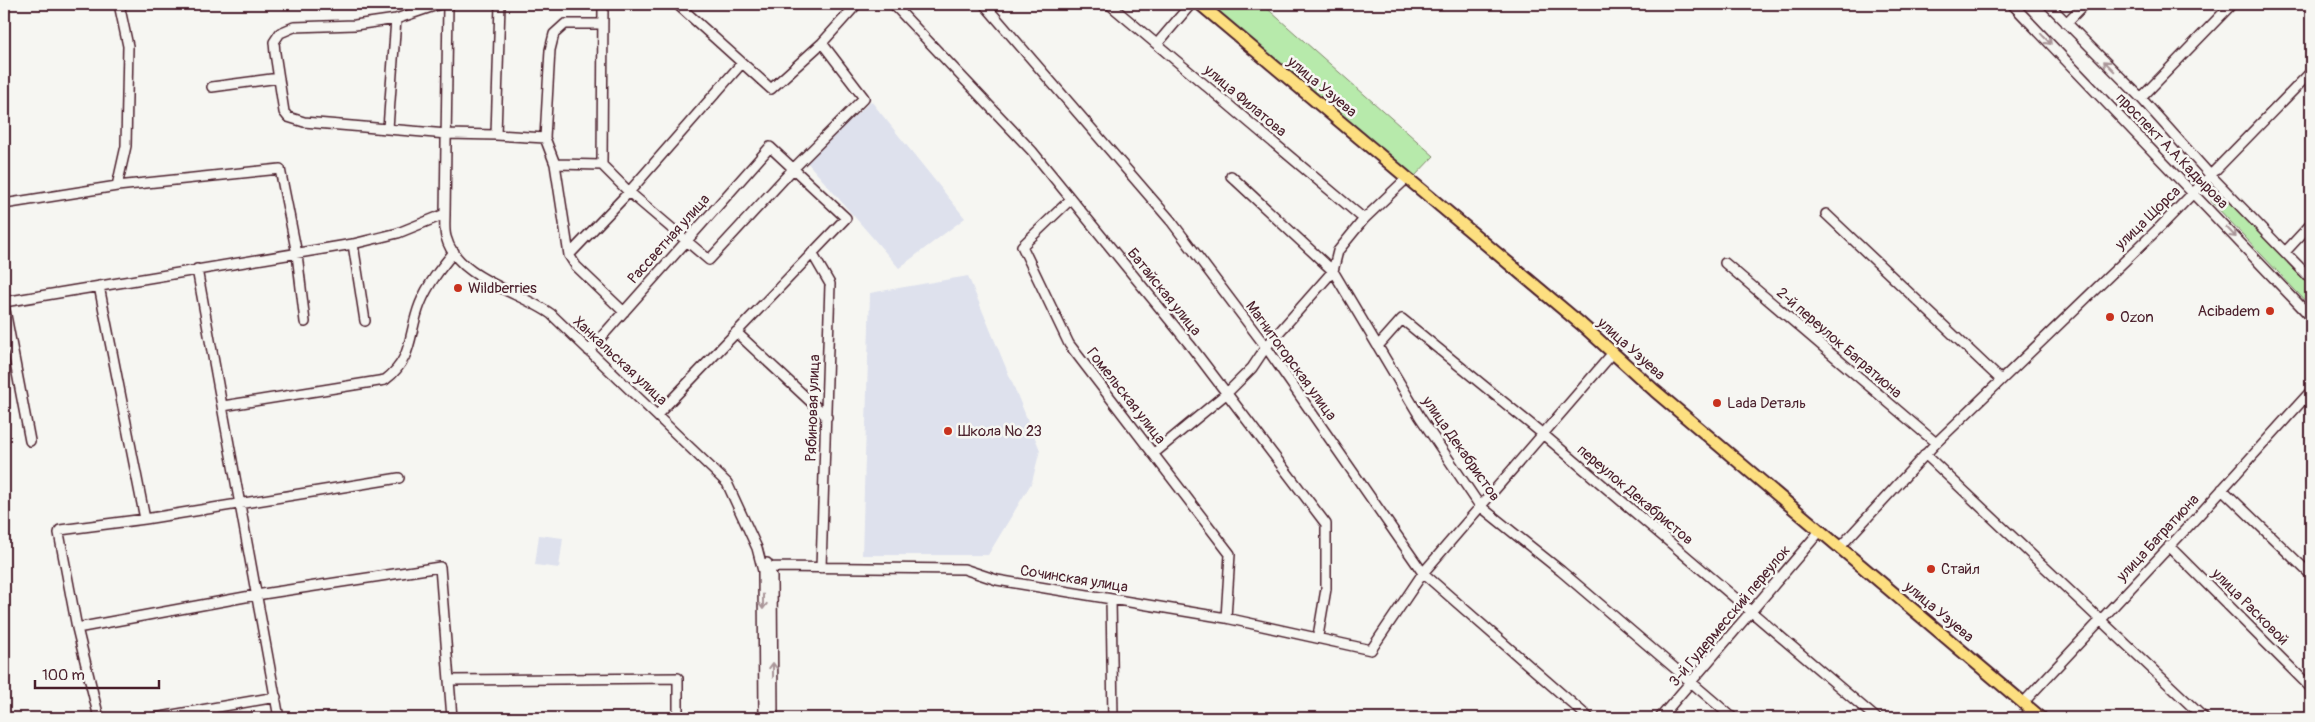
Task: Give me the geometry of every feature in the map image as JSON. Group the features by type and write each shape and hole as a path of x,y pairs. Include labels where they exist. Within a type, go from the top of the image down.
{"main road":[{"name":"улица Узуева","path":"1200,4 1580,324 1612,354 1840,547 2026,710 2041,718"}],"street":[{"path":"117,186 126,146 128,66 128,46 119,4"},
{"path":"440,4 396,19 355,25 294,27 280,33 274,42 284,112 295,121 447,134 545,138"},
{"name":"Ханкальская улица","path":"448,4 446,237 454,252 468,270 535,303 550,314 590,350 727,483 759,554 763,581 764,718"},
{"path":"496,135 500,4"},
{"path":"602,4 602,165"},
{"path":"677,4 771,89 822,43 857,4"},
{"name":"Батайская улица","path":"893,4 1032,150 1227,393 1326,524 1326,589 1318,636"},
{"name":"Магнитогорская улица","path":"984,4 1171,221 1266,347 1423,574 1589,718"},
{"name":"улица Филатова","path":"1109,4 1364,219"},
{"path":"1156,44 1191,4"},
{"name":"проспект А.А.Кадырова","path":"2012,4 2311,317"},
{"name":"проспект А.А.Кадырова","path":"2048,4 2141,98 2211,176 2286,251 2311,279"},
{"path":"2066,23 2084,4"},
{"path":"2141,98 2232,4"},
{"path":"388,128 396,19"},
{"path":"602,24 565,24 554,34 550,50 545,138 555,164 569,255 576,266 624,312"},
{"path":"555,164 602,165 629,192 709,260 794,168 864,98 822,43"},
{"path":"569,255 629,192 742,63"},
{"name":"улица Щорса","path":"1840,547 1925,454 2000,379 2194,193 2311,72"},
{"path":"212,87 279,78"},
{"name":"Рассветная улица","path":"590,350 770,147 794,168"},
{"path":"657,415 846,218 794,168"},
{"path":"4,204 117,186 280,169 297,254 305,322"},
{"name":"улица Декабристов","path":"1231,176 1333,271 1420,417 1480,506 1561,571 1733,718"},
{"path":"1153,454 1227,393 1252,368 1266,347 1333,271 1338,251 1364,219 1406,179"},
{"name":"Гомельская улица","path":"1071,199 1022,246 1069,344 1230,554 1226,618"},
{"path":"30,441 4,304 197,269 353,244 398,233 445,214"},
{"path":"1826,214 2000,379"},
{"path":"2286,251 2311,224"},
{"path":"353,244 365,321"},
{"path":"222,406 385,380 397,371 407,353 419,306 427,288 454,252"},
{"name":"Рябиновая улица","path":"812,253 830,284 821,568"},
{"name":"2-й переулок Багратиона","path":"1726,263 1936,443"},
{"path":"197,269 280,718"},
{"path":"100,286 145,519"},
{"name":"переулок Декабристов","path":"1378,346 1402,320 1544,436 1876,718"},
{"path":"736,332 827,417"},
{"path":"1423,574 1480,506 1544,436 1612,354"},
{"name":"улица Багратиона","path":"2026,710 2101,620 2311,390"},
{"path":"1925,454 2204,718"},
{"path":"99,718 77,628 60,530 145,519 399,478"},
{"path":"2222,489 2311,575"},
{"name":"3-й Гудермесский переулок","path":"1660,718 1752,613 1820,531"},
{"name":"улица Расковой","path":"2169,546 2311,688"},
{"name":"Ханкальская улица","path":"759,554 770,567"},
{"path":"77,628 256,595 440,567 452,718"},
{"path":"770,567 772,578 773,718"},
{"name":"Сочинская улица","path":"770,567 964,570 997,580 1226,618 1318,636 1371,650 1423,574"},
{"path":"1111,599 1112,718"},
{"path":"449,680 678,678 678,718"},
{"path":"155,718 276,696"}],"shaded area":[{"path":"871,101 965,218 899,268 806,161"},
{"name":"Школа № 23","path":"968,276 1040,450 1032,482 988,555 862,555 870,293"},
{"path":"539,535 563,538 559,568 535,565"}],"green space":[{"path":"1207,4 1262,4 1434,156 1413,178"},
{"path":"2220,191 2311,288 2311,307 2211,201"}],"place":[{"name":"Wildberries","path":"458,288"},
{"name":"Acibadem","path":"2270,311"},
{"name":"Ozon","path":"2110,317"},
{"name":"Lada Dеталь","path":"1717,403"},
{"name":"Школа № 23","path":"948,431"},
{"name":"Стайл","path":"1931,569"}]}
